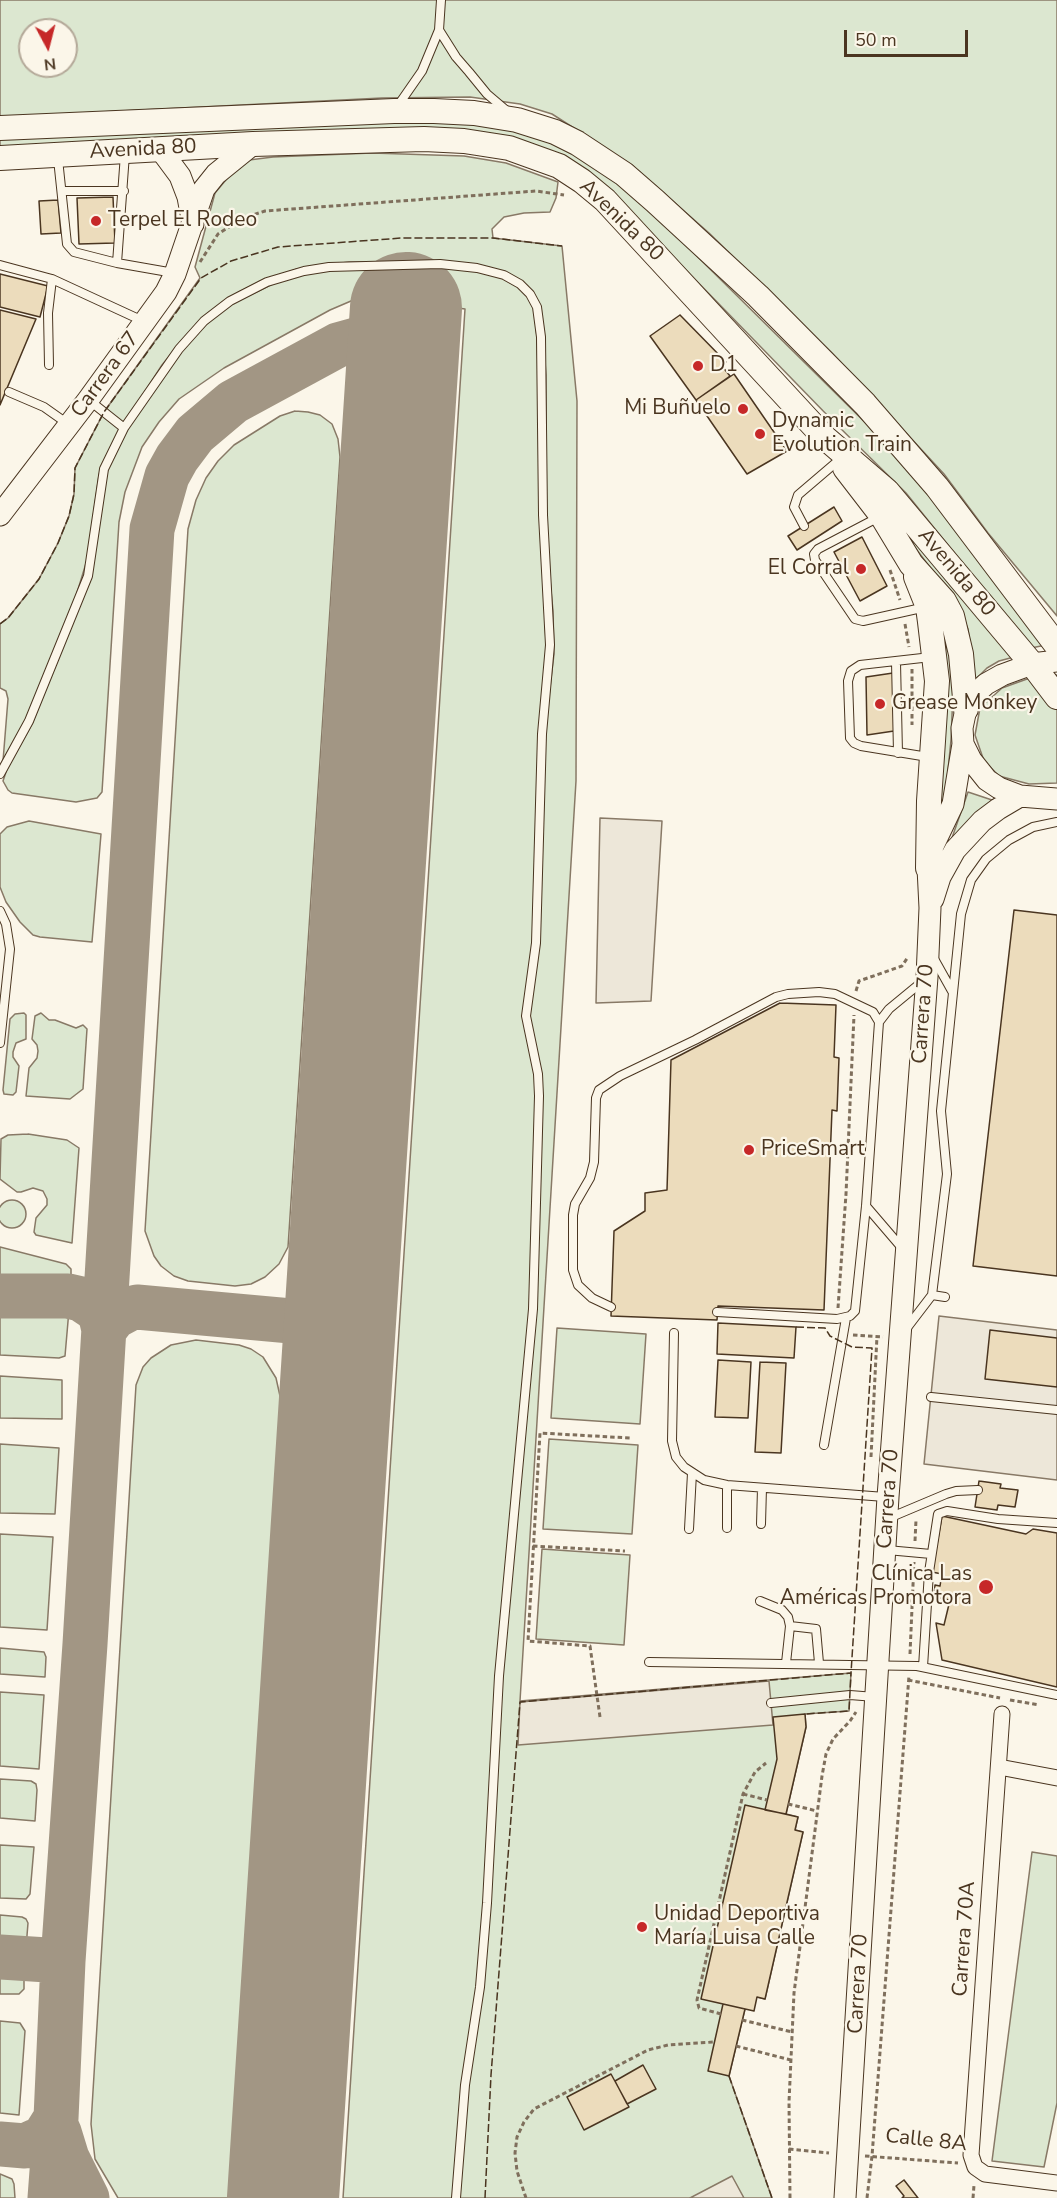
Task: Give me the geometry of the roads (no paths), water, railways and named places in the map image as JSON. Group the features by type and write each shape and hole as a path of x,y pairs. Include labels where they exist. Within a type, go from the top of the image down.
{"main road":[{"name":"Avenida 80","path":"0,128 394,111 474,113 517,120 555,132 577,143 624,174 758,296 866,404 938,486 1057,646"},
{"name":"Avenida 80","path":"0,158 253,144 424,139 464,141 509,148 559,166 605,200 823,436 887,491 1032,664 1057,698"},
{"name":"Carrera 67","path":"0,515 88,400 166,292 175,274 204,189 216,174 253,144"},
{"path":"160,149 180,176 188,197 193,225"},
{"path":"823,436 882,516 911,564 944,601 952,616 961,654 966,709"},
{"path":"911,564 927,607 937,681 929,801 928,868"},
{"path":"966,709 974,695 986,684 1002,675 1032,664 1057,661"},
{"name":"Carrera 70","path":"846,2197 867,1696 879,1664 895,1336 907,1254 929,948 928,868 933,846 953,804 966,709"},
{"path":"963,744 987,780 999,788 1020,796 1057,799"},
{"name":"Carrera 70","path":"930,908 940,877 956,850 982,821 1020,796"}],"street":[{"name":"Carrera 70A","path":"975,2167 971,2155 1002,1714"},
{"path":"999,1767 1057,1778"},
{"name":"Calle 8A","path":"975,2167 985,2174 1057,2183"}],"lane":[{"path":"394,111 422,71 439,30 441,0"},
{"path":"439,30 456,57 478,84 517,120"},
{"path":"117,263 124,191 125,151"},
{"path":"58,155 68,244 74,252 175,274"},
{"path":"62,191 124,191"},
{"path":"0,265 52,279 145,322"},
{"path":"0,774 30,721 80,600 88,576 101,478 124,428 179,349 204,321 230,301 284,276 304,271 355,265 458,266 491,271 520,284 530,294 537,308 541,337 543,515 550,645 542,734 536,943 526,1016 538,1074 539,1096 533,1309 499,1676 487,1903 480,1987 465,2085 456,2198"},
{"path":"49,365 48,313 52,279"},
{"path":"9,392 44,407 69,425"},
{"path":"88,400 124,428"},
{"path":"804,526 794,507 798,495 839,460"},
{"path":"882,516 818,549 814,554 815,560 855,620 863,621 927,607"},
{"path":"813,539 818,549"},
{"path":"933,758 854,743 850,738 848,681 851,671 860,665 935,657"},
{"path":"896,662 898,753"},
{"path":"895,1336 932,1295 947,1174 941,1111 961,914 971,880 986,859 1009,840 1033,827 1057,822"},
{"path":"0,911 6,924 10,949 0,1043"},
{"path":"929,948 953,992"},
{"path":"717,1312 837,1319 846,1318 855,1311 866,1206 879,1022 889,1009 927,978"},
{"path":"611,1307 592,1298 578,1285 573,1270 573,1215 576,1204 590,1178 594,1162 596,1098 599,1090 620,1076 776,997 788,994 819,992 835,994 873,1012 879,1022"},
{"path":"866,1206 907,1254"},
{"path":"932,1295 945,1297"},
{"path":"824,1445 846,1318"},
{"path":"674,1333 672,1441 676,1457 692,1473 727,1485 888,1497"},
{"path":"931,1396 1057,1410"},
{"path":"689,1529 692,1473"},
{"path":"727,1485 727,1528"},
{"path":"761,1524 762,1488"},
{"path":"887,1519 956,1491 978,1490"},
{"path":"923,1667 931,1554 936,1519 942,1511 998,1519 1057,1522"},
{"path":"885,1550 931,1554"},
{"path":"760,1601 782,1610 788,1617 790,1626 786,1663"},
{"path":"790,1626 816,1629 819,1663"},
{"path":"649,1662 910,1665 1057,1695"},
{"path":"771,1703 867,1696"}],"place":[{"name":"Terpel El Rodeo","path":"96,221"},
{"name":"D1","path":"698,366"},
{"name":"Mi Buñuelo","path":"743,409"},
{"name":"Dynamic Evolution Train","path":"760,434"},
{"name":"El Corral","path":"861,569"},
{"name":"Grease Monkey","path":"880,704"},
{"name":"PriceSmart","path":"749,1150"},
{"name":"Clínica Las Américas Promotora","path":"986,1587"},
{"name":"Unidad Deportiva María Luisa Calle","path":"642,1927"}]}
